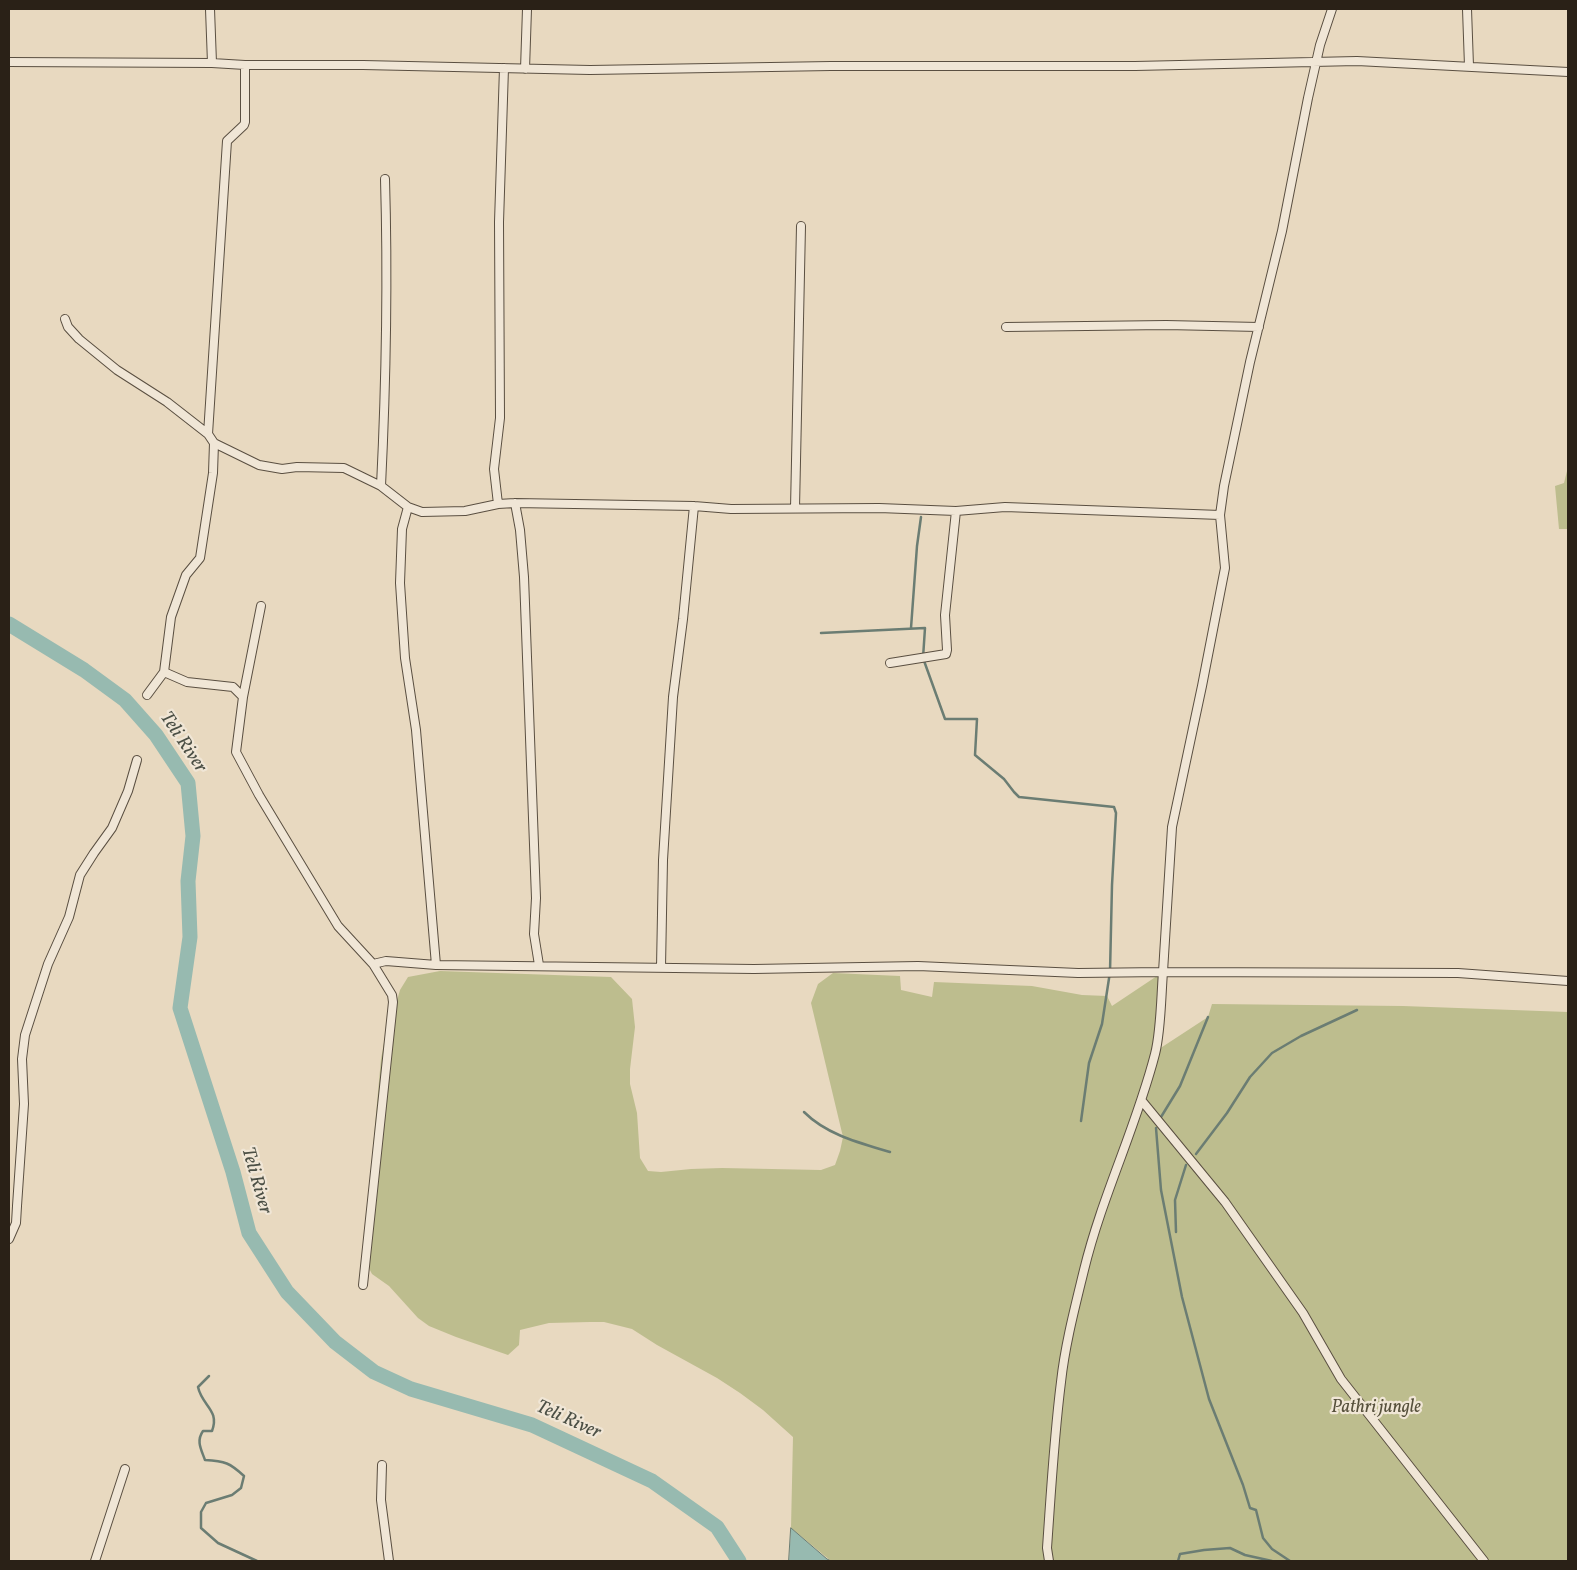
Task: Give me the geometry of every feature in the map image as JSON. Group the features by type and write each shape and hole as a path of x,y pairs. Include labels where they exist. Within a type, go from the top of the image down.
{"street":[{"path":"210,9 212,63"},
{"path":"525,69 527,9"},
{"path":"1049,1561 1047,1548 1056,1434 1061,1380 1070,1332 1084,1269 1101,1210 1142,1101 1155,1052 1163,972 1172,827 1225,568 1220,515 1224,486 1282,231 1316,62 1332,9"},
{"path":"1467,9 1469,66"},
{"path":"9,62 212,63 245,66 362,65 590,70 841,66 1012,67 1357,61 1568,72"},
{"path":"208,434 227,141 245,122 245,66"},
{"path":"498,504 494,469 500,418 500,222 504,68"},
{"path":"381,486 387,273 386,179"},
{"path":"795,508 801,226"},
{"path":"65,319 68,327 79,339 117,370 167,402 208,434 214,443 259,465 282,469 296,467 344,468 381,486 408,507 422,512 465,511 498,504 515,504 694,506 731,509 879,508 956,511 1005,507 1220,515"},
{"path":"1006,327 1259,326"},
{"path":"147,695 164,672 171,617 186,574 200,558 202,551 213,473 214,443"},
{"path":"515,504 520,530 524,577 536,898 534,934 539,965"},
{"path":"661,967 663,860 673,696 684,619 694,506"},
{"path":"408,507 402,529 401,602 405,658 416,730 436,965"},
{"path":"890,663 946,654 948,650 945,616 956,511"},
{"path":"260,606 243,696 236,752 259,795 338,926 373,964 392,994 393,1002 363,1285"},
{"path":"164,672 187,682 233,687 243,696"},
{"path":"9,1239 16,1223 24,1104 22,1059 25,1035 48,964 69,917 80,875 112,828 128,791 137,760"},
{"path":"373,964 386,961 436,965 754,969 918,966 1078,973 1458,973 1568,981"},
{"path":"1142,1101 1225,1202 1303,1313 1341,1379 1484,1561"},
{"path":"382,1465 382,1500 390,1561"},
{"path":"95,1561 124,1469"}],"green space":[{"path":"1568,467 1568,529 1559,529 1555,486 1564,483"},
{"name":"Pathri jungle","path":"440,971 611,977 632,999 635,1027 630,1084 637,1113 640,1158 648,1171 661,1172 722,1168 821,1170 835,1165 843,1137 811,1003 818,984 833,973 900,976 901,990 932,997 934,982 1032,986 1082,995 1107,996 1112,1006 1163,972 1156,1051 1208,1017 1212,1004 1403,1006 1568,1012 1568,1561 831,1561 791,1528 793,1437 763,1410 717,1378 632,1329 604,1322 549,1323 520,1330 519,1345 508,1355 429,1326 418,1318 389,1286 372,1274 363,1257 381,1059 386,1032 400,990 408,977"}],"water":[{"path":"791,1528 827,1559 831,1561 789,1561"}],"waterway":[{"path":"911,628 921,517"},
{"name":"Teli River","path":"9,624 84,670 125,700 156,735 188,783 193,836 188,881 190,937 180,1008 233,1172 249,1233 287,1292 335,1342 374,1372 411,1389 532,1425 652,1481 717,1527 739,1561"},
{"path":"821,633 925,628 923,658 945,719 977,719 975,755 1004,779 1019,797 1114,807 1116,813 1110,972 1102,1024 1089,1063 1081,1121"},
{"path":"1196,1154 1227,1113 1250,1077 1272,1053 1301,1036 1357,1010"},
{"path":"1161,1117 1180,1086 1208,1017"},
{"path":"804,1112 823,1127 833,1132 890,1152"},
{"path":"1156,1128 1161,1190 1182,1297 1209,1399 1243,1485 1250,1508 1256,1510 1263,1538 1272,1549 1290,1561"},
{"path":"1176,1232 1175,1200 1186,1165"},
{"name":"Teli River","path":"209,1376 198,1387 214,1418 212,1431 203,1431 201,1435 200,1445 202,1452 205,1460 227,1464 244,1476 241,1488 232,1495 206,1503 201,1512 201,1528 218,1543 257,1561"},
{"path":"1178,1561 1180,1554 1230,1548 1245,1555 1272,1561"}]}
